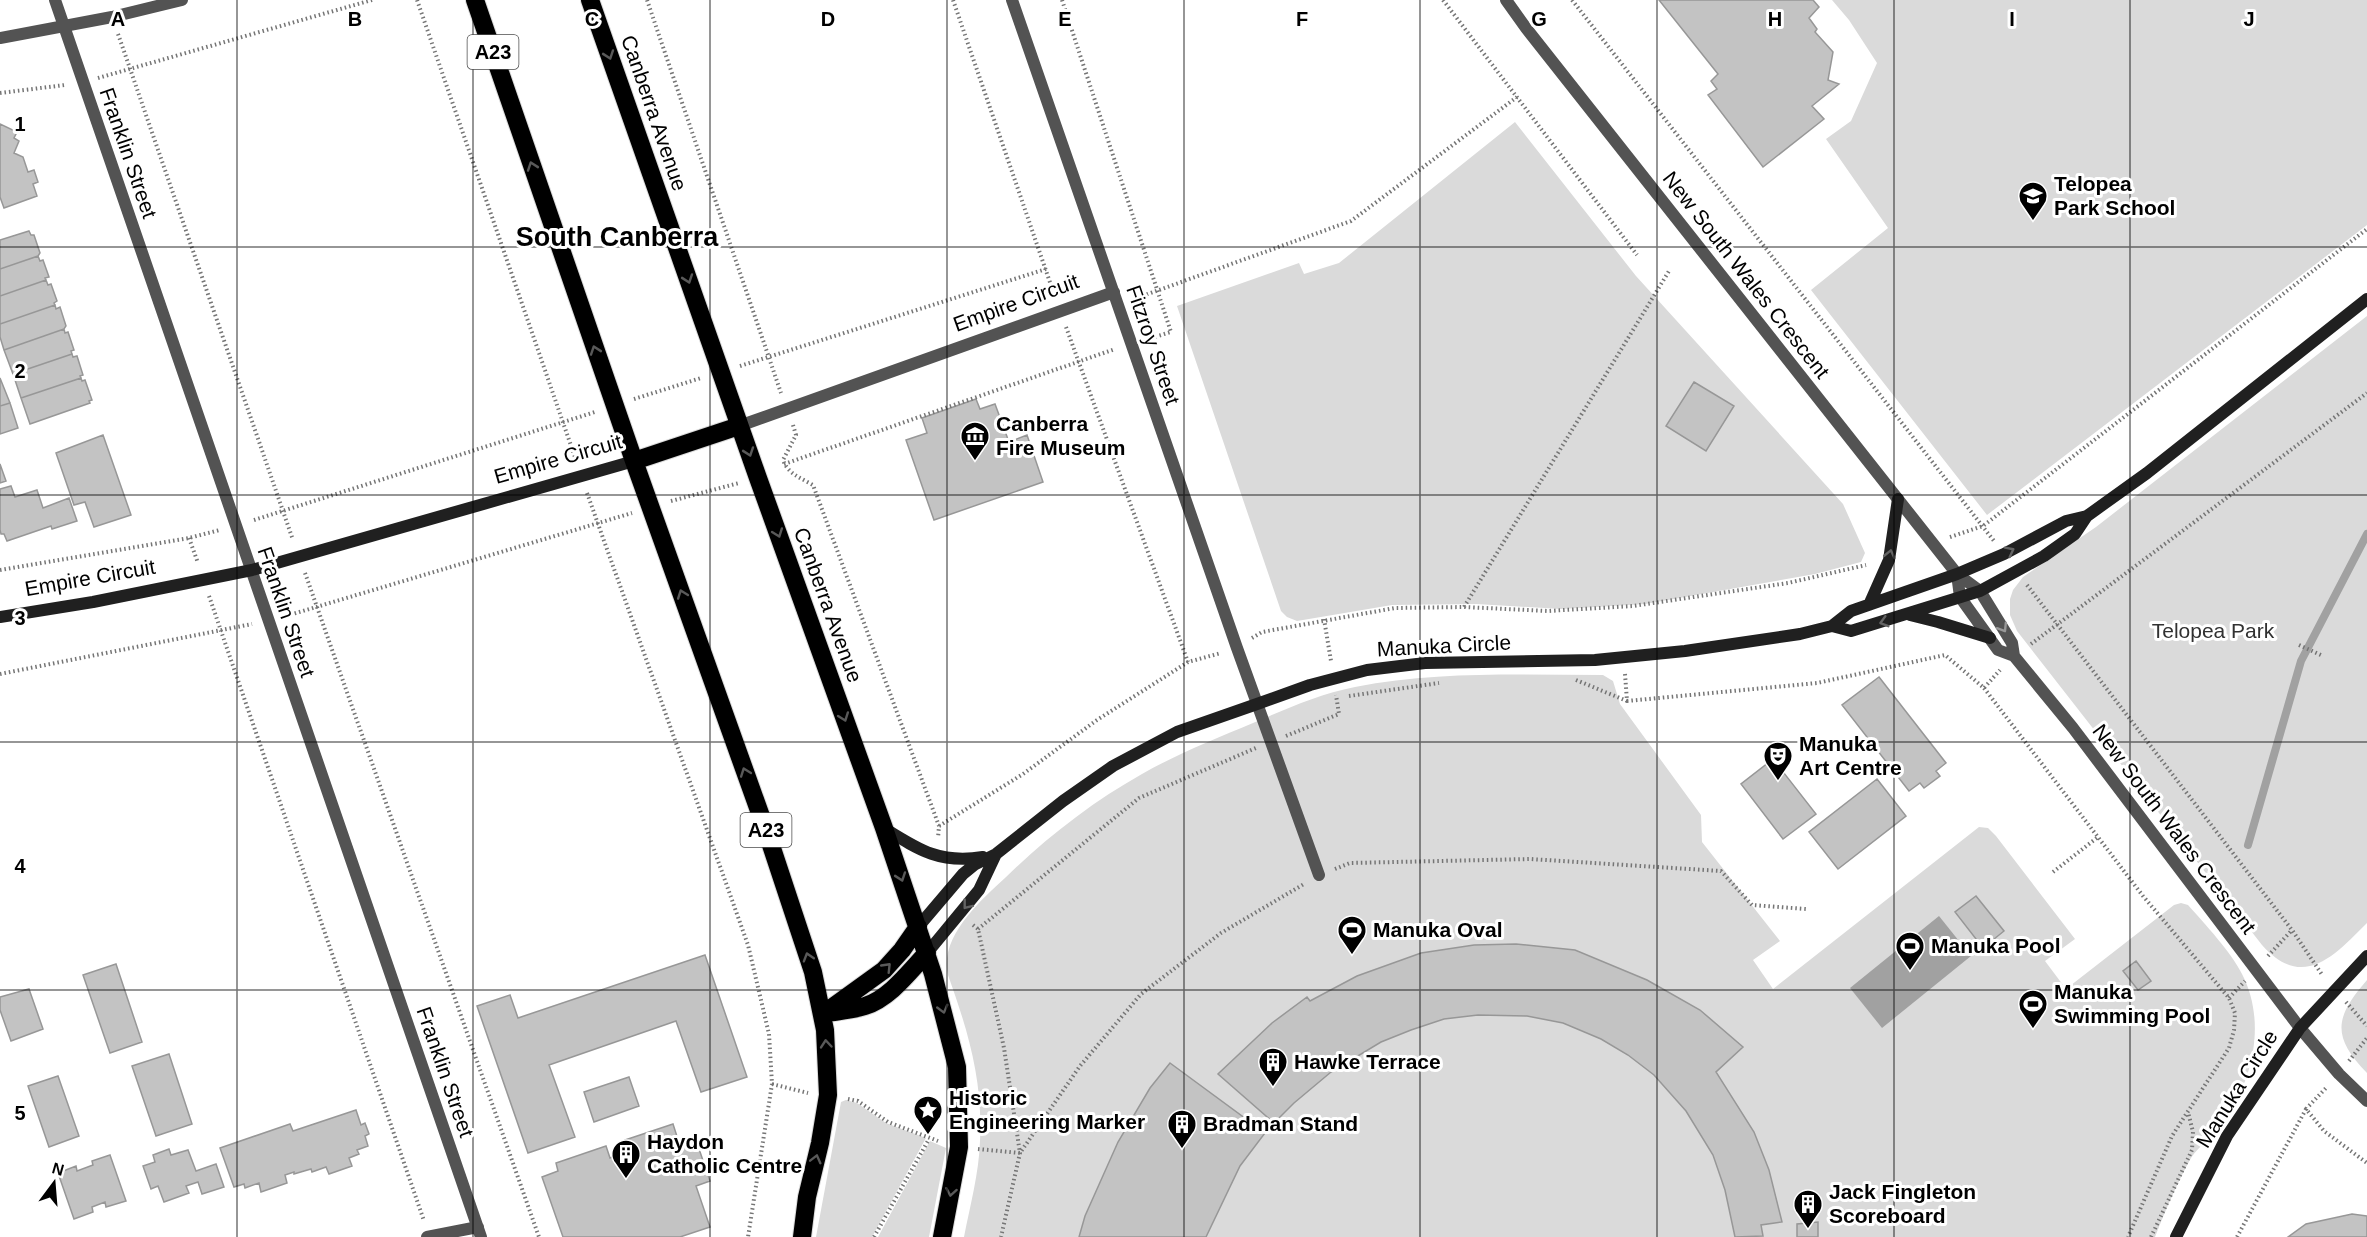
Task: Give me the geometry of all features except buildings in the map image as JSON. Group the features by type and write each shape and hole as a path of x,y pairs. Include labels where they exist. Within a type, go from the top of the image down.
{"highway":[{"name":"A23","path":"475,0 634,462 793,907 823,1014 828,1095 820,1143 807,1197 802,1237"},
{"name":"Canberra Avenue","path":"590,0 927,953 957,1067 959,1147 942,1237"},
{"name":"Empire Circuit","path":"634,462 740,426"},
{"path":"823,1014 884,970 918,927"},
{"path":"823,1014 860,1008 874,1002 891,990 927,953"}],"street":[{"name":"Franklin Street","path":"55,0 479,1232"},
{"path":"0,38 112,17 182,0"},
{"name":"Fitzroy Street","path":"1012,0 1237,648 1319,875"},
{"name":"New South Wales Crescent","path":"1506,0 1957,574 1980,591 2012,643 2014,656"},
{"name":"Empire Circuit","path":"740,426 1114,292"},
{"path":"1957,574 2004,554 2066,521 2087,516 2147,473 2367,299"},
{"name":"Empire Circuit","path":"0,617 93,602 252,570 634,462"},
{"path":"1869,605 1881,583 1889,560 1898,499"},
{"path":"1980,591 2044,556 2076,534 2087,516"},
{"name":"New South Wales Crescent","path":"1957,574 1960,597 1998,650 2014,656 2073,728 2300,1028 2339,1074 2367,1101"},
{"name":"Manuka Circle","path":"918,927 963,874 974,865 996,854 1063,801 1113,766 1177,732 1310,685 1378,668 1425,663 1595,660 1685,651 1800,634 1832,626 1851,611 1957,574"},
{"name":"Manuka Circle","path":"1832,626 1851,631 1980,591"},
{"path":"1907,615 1938,621 1990,638"},
{"path":"884,828 921,851 947,859 967,859 996,854"},
{"name":"Manuka Circle","path":"927,953 979,890 996,854"},
{"path":"2300,1028 2367,956"},
{"name":"Manuka Circle","path":"2176,1237 2227,1136 2300,1028"},
{"path":"428,1237 479,1232"}],"path":[{"path":"0,93 83,82 372,0"},
{"path":"417,0 598,525 748,945 769,1034 772,1084 748,1237"},
{"path":"647,0 796,435 783,460 784,464 787,470 813,485 939,826 1023,774 1097,720 1188,662 1237,648 1262,632 1395,608 1464,607 1548,611 1633,606 1788,583 1889,560"},
{"path":"953,0 1060,311 1188,662"},
{"path":"784,464 1131,343 1171,332 1062,0"},
{"path":"1443,0 1638,255"},
{"path":"1572,0 1983,526"},
{"path":"112,17 316,607 539,1237"},
{"path":"1118,305 1351,221 1516,97"},
{"path":"1933,542 1983,526 2367,229"},
{"path":"0,570 189,538 236,526 1046,269"},
{"path":"1464,607 1669,271"},
{"path":"1984,688 2014,656 2058,626 2367,393"},
{"path":"661,503 758,478"},
{"path":"0,674 269,621 598,525"},
{"path":"189,538 428,1237"},
{"path":"2058,626 2292,930"},
{"path":"2299,645 2323,656"},
{"path":"1566,680 1578,680 1627,701 1817,683 1945,655 1984,688 2143,896 2229,998 2235,1013 2229,1048 2172,1136 2128,1237"},
{"path":"1624,657 1627,701"},
{"path":"1336,698 1447,682"},
{"path":"1001,1237 1020,1153 1004,1048 978,929 1139,798 1339,714"},
{"path":"2053,872 2098,837"},
{"path":"1020,1153 1080,1066 1141,994 1221,933 1319,875 1350,863 1530,859 1721,871 1752,905 1806,909"},
{"path":"772,1084 803,1092 858,1101 888,1122 929,1138 874,1237"},
{"path":"2237,1237 2306,1109 2324,1131 2367,1163"},
{"path":"2151,1237 2192,1150 2193,1132 2188,1112"}],"green space":[{"name":"Telopea Park School","path":"1832,0 2367,0 2367,225 1987,515 1811,290 1888,228 1826,139 1851,121 1877,63 1849,20"},
{"path":"1515,122 1636,276 1843,504 1865,553 1861,562 1815,574 1645,604 1561,609 1476,604 1392,605 1297,621 1287,617 1281,611 1177,306 1299,263 1304,274 1339,263"},
{"name":"Telopea Park","path":"2367,316 2367,923 2342,947 2318,964 2305,967 2291,966 2277,959 2262,945 2017,631 2010,615 2010,599 2013,590 2023,577 2096,527"},
{"name":"Manuka Oval","path":"1603,675 1613,681 1620,704 1701,815 1702,842 1780,941 1753,960 1773,989 1979,827 1988,828 1996,836 2075,939 2045,961 2066,989 2174,905 2181,903 2188,905 2225,948 2242,974 2250,993 2255,1031 2249,1071 2242,1090 2222,1124 2191,1158 2155,1237 964,1237 979,1153 979,1097 973,1056 948,975 947,961 955,934 964,921 984,898 1037,849 1087,809 1155,767 1182,753 1290,707 1329,694 1355,687 1417,678"},
{"path":"2367,980 2367,1073 2347,1048 2342,1026 2348,1005"},
{"path":"846,1100 857,1103 886,1123 926,1138 872,1237 816,1237 841,1102"},
{"path":"930,1141 946,1148 929,1237 878,1237"}],"shaded area":[{"name":"Manuka Pool","path":"1939,916 1971,956 1882,1028 1850,988"}],"waterway":[{"path":"2248,845 2301,661 2367,534"}],"place":[{"name":"Telopea Park School","path":"2033,222"},
{"name":"Canberra Fire Museum","path":"975,462"},
{"name":"Manuka Art Centre","path":"1778,782"},
{"name":"Manuka Oval","path":"1352,956"},
{"name":"Manuka Pool","path":"1910,972"},
{"name":"Manuka Swimming Pool","path":"2033,1030"},
{"name":"Hawke Terrace","path":"1273,1088"},
{"name":"Historic Engineering Marker","path":"928,1136"},
{"name":"Bradman Stand","path":"1182,1150"},
{"name":"Haydon Catholic Centre","path":"626,1180"},
{"name":"Jack Fingleton Scoreboard","path":"1808,1230"}],"district":[{"name":"South Canberra","path":"617,237"}]}
